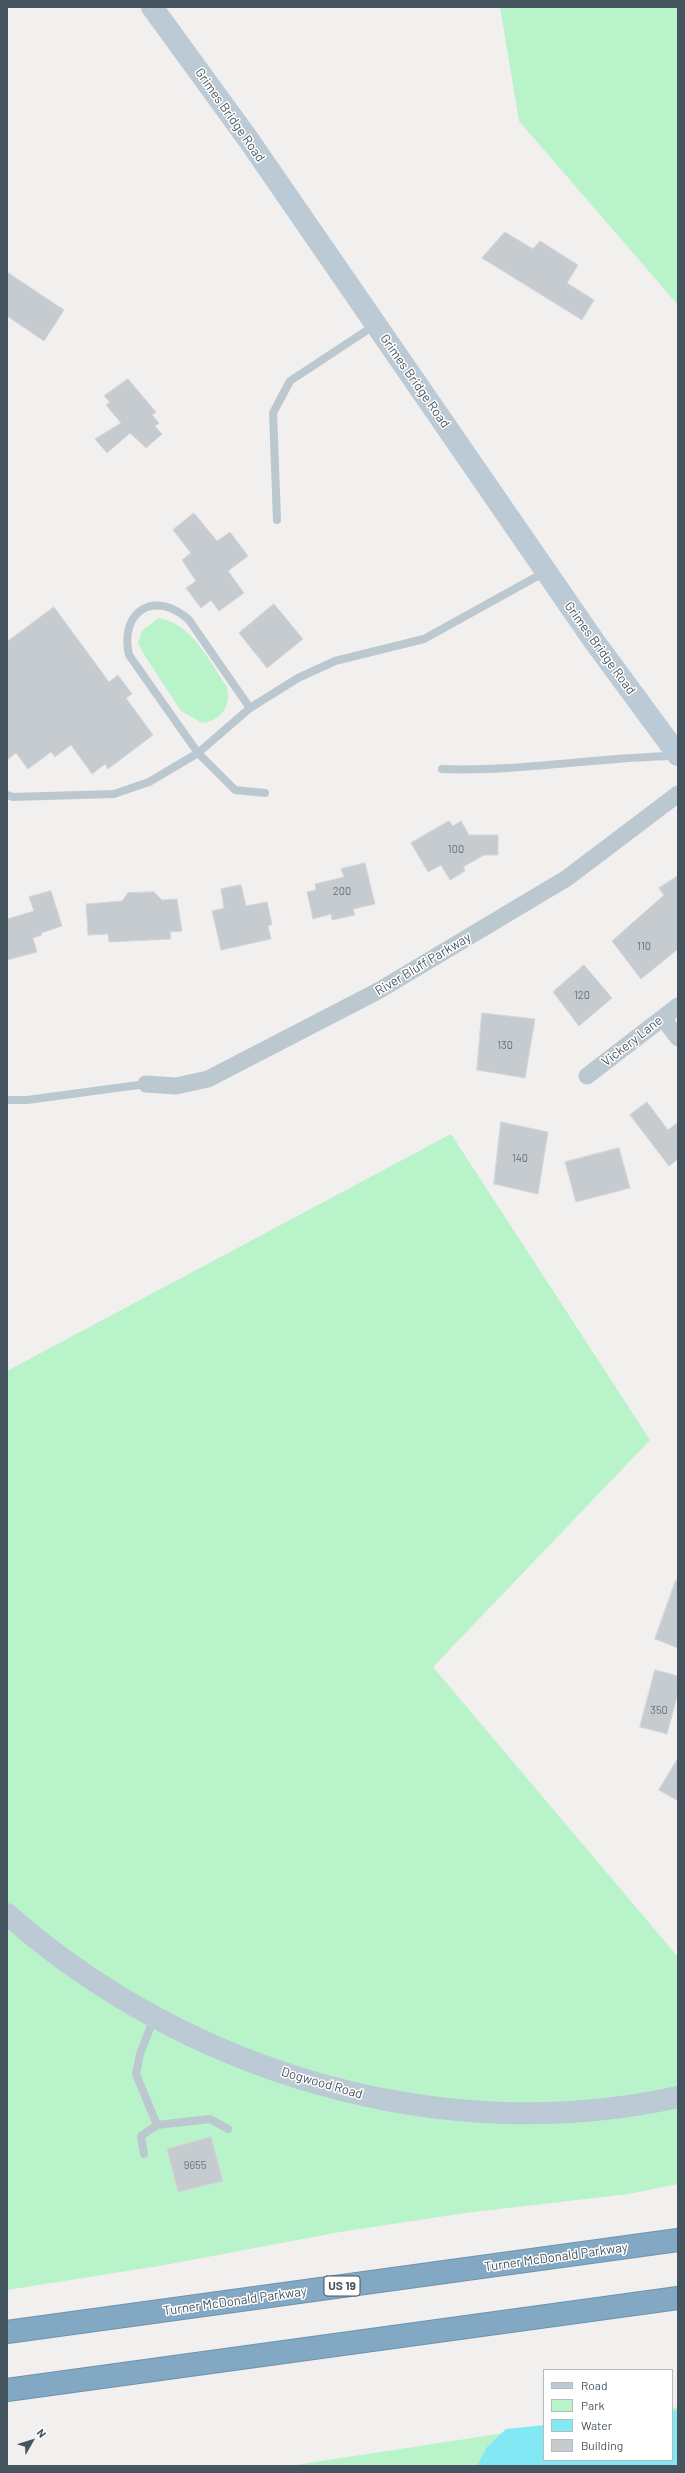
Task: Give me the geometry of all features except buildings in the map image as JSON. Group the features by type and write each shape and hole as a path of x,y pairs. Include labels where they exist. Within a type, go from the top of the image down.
{"highway":[{"name":"Turner McDonald Parkway","path":"7,2332 678,2240"},
{"path":"7,2390 678,2298"}],"street":[{"name":"Grimes Bridge Road","path":"152,7 248,139 546,572 678,756"},
{"name":"River Bluff Parkway","path":"146,1084 176,1086 208,1079 378,991 567,878 678,794"},
{"name":"Vickery Lane","path":"587,1076 678,1006"},
{"path":"663,1018 678,1038"},
{"name":"Dogwood Road","path":"7,1914 106,1988 155,2017 237,2056 302,2080 366,2096 440,2109 510,2113 581,2112 648,2103 678,2097"}],"lane":[{"path":"277,520 272,413 290,381 375,325"},
{"path":"7,795 13,797 114,794 149,782 198,752 250,708 298,678 335,661 424,639 546,572"},
{"path":"250,708 189,620 178,610 157,604 145,609 134,617 127,628 126,642 129,655 198,752 221,779 235,790 265,792"},
{"path":"442,769 473,770 634,757 678,756"},
{"path":"7,1100 27,1100 146,1084"},
{"path":"155,2017 140,2054 136,2074 157,2125"},
{"path":"144,2154 141,2136 157,2125 210,2119 228,2129"}],"green space":[{"path":"500,7 678,7 678,305 519,121"},
{"path":"158,618 170,621 181,627 190,635 206,655 227,687 228,701 224,711 215,719 202,723 181,711 143,653 138,643 142,631"},
{"path":"451,1134 650,1440 433,1667 678,1957 678,2184 629,2194 465,2213 340,2232 159,2266 7,2290 7,1371"},
{"path":"678,2407 678,2466 289,2466 543,2427 543,2461 673,2461 673,2408"}],"water":[{"path":"678,2410 678,2466 477,2466 487,2447 506,2429 543,2425 543,2461 673,2461 673,2411"}]}
